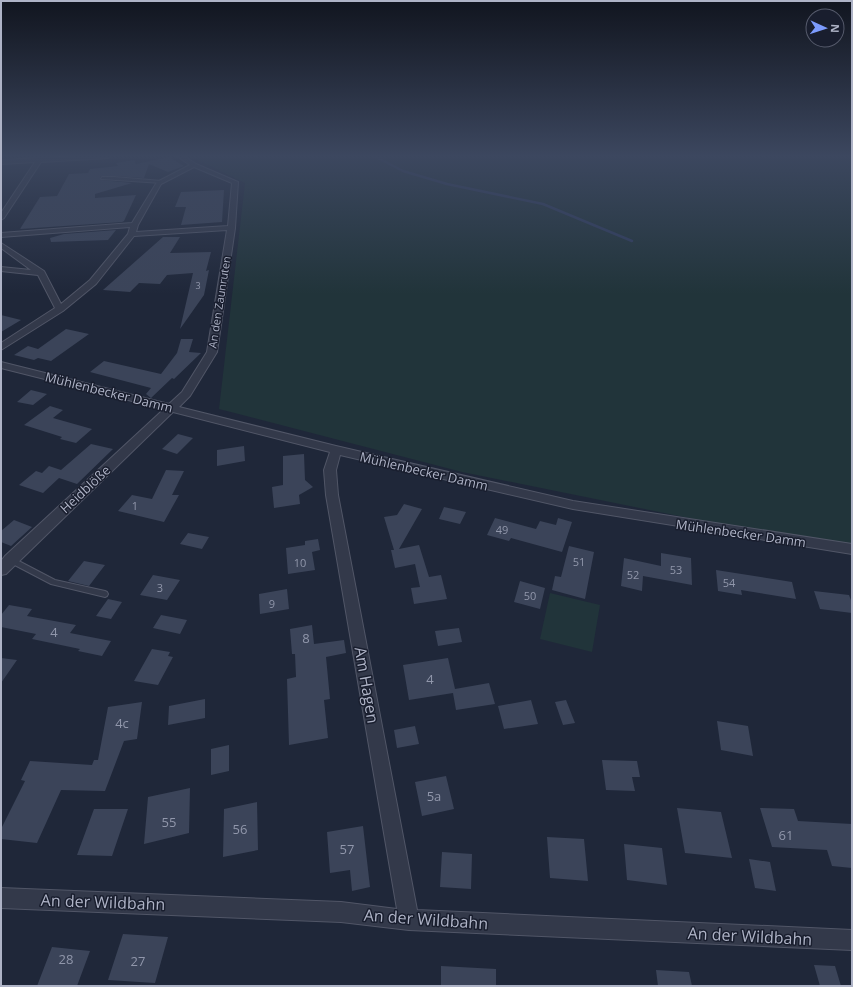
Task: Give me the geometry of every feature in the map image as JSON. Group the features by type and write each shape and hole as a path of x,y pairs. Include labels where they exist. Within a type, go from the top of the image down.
{"street":[{"path":"1,218 11,202"},
{"path":"1,347 60,309 94,282 132,234 134,225 149,202"},
{"name":"An den Zaunruten","path":"171,408 186,394 212,352 233,202"},
{"path":"1,235 134,225"},
{"path":"132,234 230,228"},
{"path":"1,245 41,273 60,309"},
{"path":"1,269 41,273"},
{"name":"Mühlenbecker Damm","path":"1,364 336,450 573,505 852,549"},
{"name":"Heidblöße","path":"1,570 5,558 171,408"},
{"name":"Am Hagen","path":"336,450 330,470 332,495 409,920"},
{"name":"An der Wildbahn","path":"1,898 341,912 409,920 852,940"}],"lane":[{"path":"5,558 53,582 105,594"}],"shaded area":[{"path":"243,202 852,202 852,549 822,545 462,472 219,409"},
{"path":"550,593 600,605 592,652 540,639"}],"building":[{"path":"37,202 133,202 124,221 122,222 20,229"},
{"path":"177,202 223,202 222,222 181,225 186,207 175,207"},
{"path":"116,230 108,240 51,242 50,238 64,234"},
{"path":"163,237 180,237 170,253 211,252 206,271 209,270 204,295 180,329 193,273 167,275 160,284 139,283 130,292 103,290"},
{"path":"1,315 21,320 1,332"},
{"path":"66,329 89,334 51,361 38,358 34,360 14,355 28,346 38,349"},
{"path":"181,339 193,339 189,352 201,353 174,379 172,378 151,398 146,394 151,388 90,372 104,361 161,374 177,353"},
{"path":"31,390 47,394 33,405 17,402"},
{"path":"50,406 63,410 53,418 92,429 76,443 60,439 62,437 24,425"},
{"path":"178,434 193,438 177,454 162,449"},
{"path":"91,444 113,449 77,484 59,478 43,493 19,485 36,471 42,473 49,466 61,470"},
{"path":"244,446 245,461 217,466 217,450"},
{"path":"304,454 305,480 313,487 299,495 300,504 274,508 272,487 283,485 283,456"},
{"path":"166,470 184,471 172,495 179,495 164,522 118,511 132,495 152,499"},
{"path":"404,504 422,509 399,549 419,545 429,577 441,575 447,599 414,604 411,588 420,587 415,564 395,568 391,550 394,550 384,517 397,515"},
{"path":"444,507 466,512 460,524 439,519"},
{"path":"495,518 536,529 540,521 556,525 558,518 572,522 562,552 511,538 509,541 487,535"},
{"path":"14,520 32,527 11,546 1,542 1,531"},
{"path":"188,533 209,537 202,549 180,544"},
{"path":"318,539 320,550 312,552 315,570 288,574 286,548 305,545 305,541"},
{"path":"569,546 594,552 585,599 552,590 555,576 561,577"},
{"path":"661,553 691,558 692,585 643,576 642,591 621,586 624,558 661,566"},
{"path":"84,561 105,565 89,586 68,581"},
{"path":"716,570 792,582 796,599 741,590 742,595 718,591"},
{"path":"153,575 180,580 167,600 140,595"},
{"path":"520,581 545,588 540,609 514,602"},
{"path":"287,589 289,609 260,614 259,594"},
{"path":"814,591 849,595 852,603 852,613 820,609"},
{"path":"108,599 122,602 111,619 96,616"},
{"path":"9,605 32,609 27,616 76,625 70,633 111,641 102,656 78,651 80,649 32,639 36,634 1,627 1,615"},
{"path":"161,615 187,620 180,634 153,628"},
{"path":"312,625 314,644 344,640 346,653 326,657 330,699 324,700 328,738 289,745 287,679 296,677 295,654 292,654 290,629"},
{"path":"459,628 462,642 438,646 435,631"},
{"path":"152,649 170,652 168,656 173,657 158,685 134,681"},
{"path":"1,658 17,660 1,683"},
{"path":"448,658 455,689 489,683 495,704 456,710 453,693 409,700 403,665"},
{"path":"205,699 205,718 168,725 169,706"},
{"path":"531,700 538,724 504,729 498,706"},
{"path":"566,700 575,723 563,725 555,702"},
{"path":"142,702 137,739 124,741 105,791 61,790 37,843 1,839 1,829 25,781 21,780 30,761 92,765 94,760 98,760 108,707"},
{"path":"717,721 748,726 753,756 721,750"},
{"path":"415,726 419,744 397,748 394,730"},
{"path":"229,745 229,771 211,775 211,749"},
{"path":"602,760 637,761 640,777 632,777 635,791 606,790"},
{"path":"446,776 454,809 422,816 415,782"},
{"path":"190,788 189,833 144,844 148,797"},
{"path":"257,802 258,850 223,857 224,809"},
{"path":"677,808 721,812 732,858 685,853"},
{"path":"760,808 794,809 798,821 852,824 852,868 832,866 827,850 772,847"},
{"path":"94,809 128,809 112,856 77,855"},
{"path":"363,826 370,887 352,891 350,870 330,873 327,832"},
{"path":"547,837 584,839 588,881 550,878"},
{"path":"624,844 662,848 667,885 627,880"},
{"path":"442,852 472,854 471,889 440,887"},
{"path":"749,859 770,862 776,891 755,888"},
{"path":"123,934 168,937 155,983 108,980"},
{"path":"52,947 90,951 77,986 37,986"},
{"path":"814,965 835,966 841,986 820,986"},
{"path":"441,966 496,969 496,986 441,986"},
{"path":"656,970 689,972 692,986 658,986"}],"waterway":[{"path":"534,202 543,204 632,241"}]}
